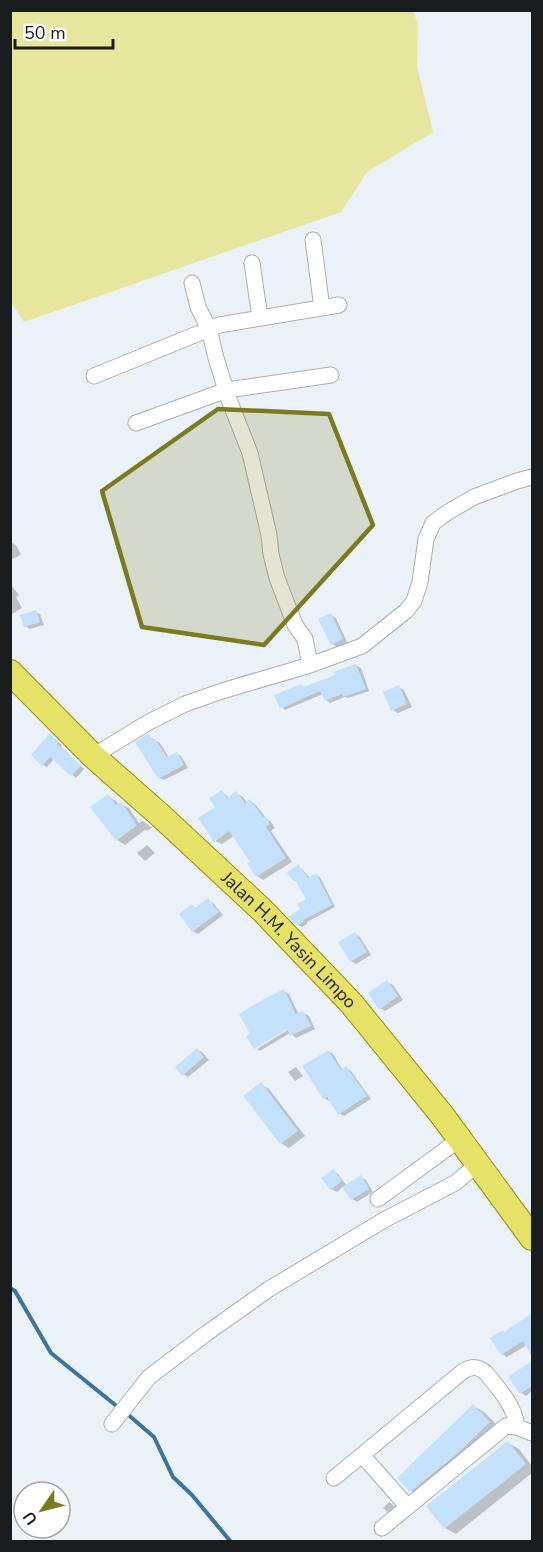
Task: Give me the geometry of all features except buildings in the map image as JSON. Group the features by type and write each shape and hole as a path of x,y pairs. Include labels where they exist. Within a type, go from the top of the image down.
{"main road":[{"name":"Jalan H.M. Yasin Limpo","path":"10,672 93,756 263,910 351,1003 414,1079 532,1238"}],"street":[{"path":"314,240 322,308"},
{"path":"252,262 260,318"},
{"path":"192,283 198,307 209,330 216,358 250,453 277,578 295,625 305,639 310,665"},
{"path":"94,376 219,325 339,305"},
{"path":"136,423 227,390 331,375"},
{"path":"93,756 184,704 310,665 362,646 406,612 414,602 426,538 433,523 474,497 532,477"},
{"path":"378,1199 460,1139"},
{"path":"112,1424 149,1377 207,1333 269,1289 384,1220 455,1183 478,1164"},
{"path":"334,1478 462,1371 474,1367 486,1373 506,1398 515,1415 517,1428"},
{"path":"382,1528 506,1426 532,1434"},
{"path":"362,1455 408,1507"}],"highlighted area":[{"path":"218,409 329,414 373,525 264,645 142,627 102,491"}],"shaded area":[{"path":"10,11 413,11 418,23 417,66 433,132 367,172 341,212 24,322 10,301"}],"waterway":[{"path":"10,1288 15,1291 51,1353 119,1408"},
{"path":"125,1412 154,1437 173,1477 192,1495 231,1542"}]}
